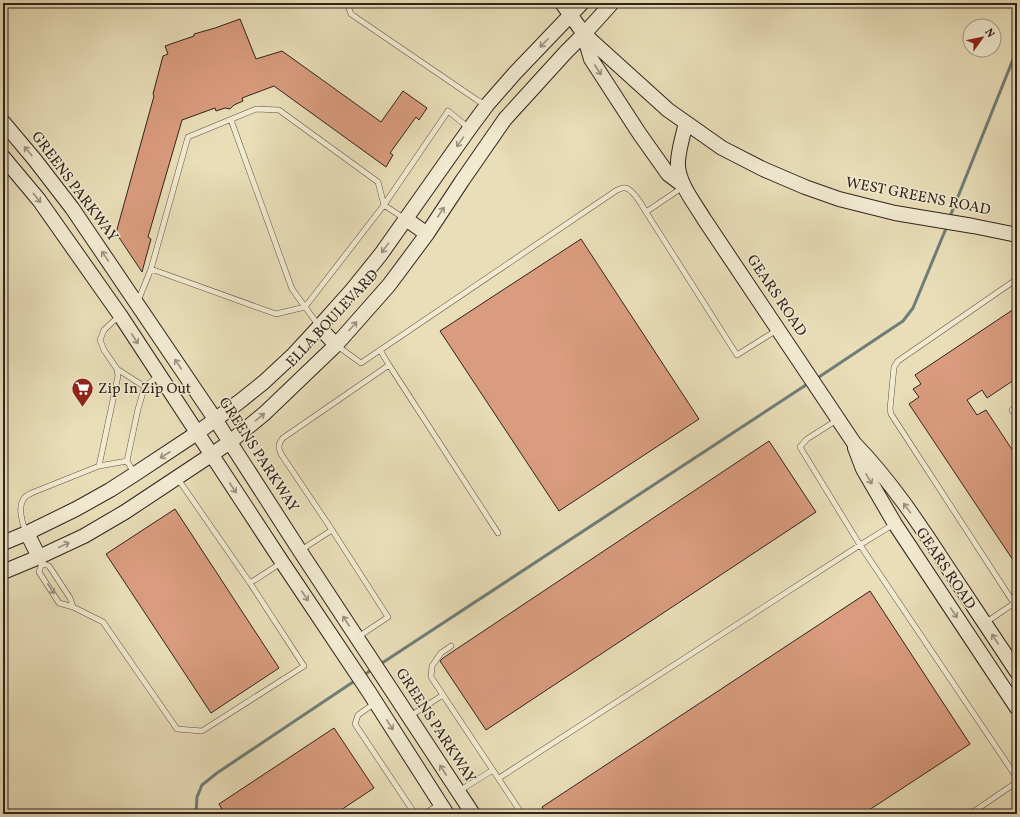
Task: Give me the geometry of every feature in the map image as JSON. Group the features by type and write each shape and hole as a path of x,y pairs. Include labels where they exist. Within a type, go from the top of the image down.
{"street":[{"name":"GEARS ROAD","path":"562,3 584,34 668,110 686,123 680,146 678,166 684,186 704,219 854,444 870,460 921,528 1017,672"},
{"name":"ELLA BOULEVARD","path":"3,543 76,510 110,490 197,433 264,382 294,354 352,290 406,220 487,106 582,3"},
{"name":"ELLA BOULEVARD","path":"3,572 40,560 125,512 230,442 265,413 336,345 389,285 427,234 505,118 612,3"},
{"name":"GEARS ROAD","path":"584,34 591,59 639,133 668,174 684,186"},
{"path":"487,106 505,118"},
{"name":"GREENS PARKWAY","path":"3,122 72,208 137,303 215,419 472,814"},
{"name":"WEST GREENS ROAD","path":"686,123 722,148 763,169 838,199 895,213 1017,235"},
{"path":"3,157 39,200 120,315 211,455 373,697 444,809 458,792"},
{"path":"406,220 427,234"},
{"path":"120,315 137,303"},
{"path":"319,327 336,345"},
{"name":"GEARS ROAD","path":"854,444 863,469 895,524 1017,708"},
{"path":"27,533 40,560"},
{"path":"282,562 300,551"},
{"path":"968,635 985,623"}],"lane":[{"path":"347,3 351,14 487,106"},
{"path":"137,303 151,269 188,137 256,110 279,110 378,182 384,205 406,220"},
{"path":"151,269 276,314 305,307 384,205 448,111 470,128"},
{"path":"231,120 292,290 319,327"},
{"path":"646,212 684,186"},
{"path":"336,345 361,363 622,188 628,188 632,192 646,212 737,355 778,329"},
{"path":"985,623 1016,604 891,414 890,410 894,367 898,361 1017,279"},
{"path":"120,315 104,330 100,340 104,350 117,369 145,387"},
{"path":"380,350 498,533"},
{"path":"357,638 388,617 278,448 282,438 389,365"},
{"path":"100,466 118,376 117,369"},
{"path":"135,474 127,461 138,409 145,387 159,375"},
{"path":"1017,407 1012,410 1017,418"},
{"path":"838,420 807,439 800,447 860,545 1017,778"},
{"path":"27,533 22,521 21,512 22,502 26,497 34,492 100,466 127,461"},
{"path":"73,607 70,598 49,566 40,560 39,572 59,603 73,607 103,622 177,729 202,731 304,666 250,583 178,478"},
{"path":"499,778 860,545 895,524"},
{"path":"300,551 332,530"},
{"path":"250,583 282,562"},
{"path":"450,646 440,653 432,666 432,677 522,814"},
{"path":"409,717 443,695"},
{"path":"373,697 358,715 355,724 414,814"},
{"path":"458,792 493,770"},
{"path":"970,814 1017,782"},
{"path":"424,814 444,809"}],"building":[{"path":"240,19 256,59 282,51 381,122 403,91 427,108 419,120 416,117 390,153 393,155 386,167 274,86 242,98 243,101 234,105 230,109 225,108 216,111 215,108 182,120 148,237 151,239 142,272 116,233 154,96 153,94 163,56 168,54 165,46 194,36 194,34"},
{"path":"581,239 699,419 559,511 440,331"},
{"path":"1017,307 1017,378 987,398 982,390 967,400 977,415 986,410 1017,457 1017,566 909,404 919,397 913,389 921,384 915,375"},
{"path":"769,441 816,512 486,730 440,661"},
{"path":"175,509 279,668 211,713 106,554"},
{"path":"870,591 970,744 863,814 547,814 542,807"},
{"path":"334,728 374,788 335,814 225,814 219,804"}],"waterway":[{"path":"949,219 1014,57 1017,53"},
{"path":"816,379 903,321 913,308 947,226"},
{"path":"379,665 809,383"},
{"path":"362,676 373,669"},
{"path":"196,814 197,797 202,785 217,773 356,680"}],"place":[{"name":"Zip In Zip Out","path":"82,408"}]}
